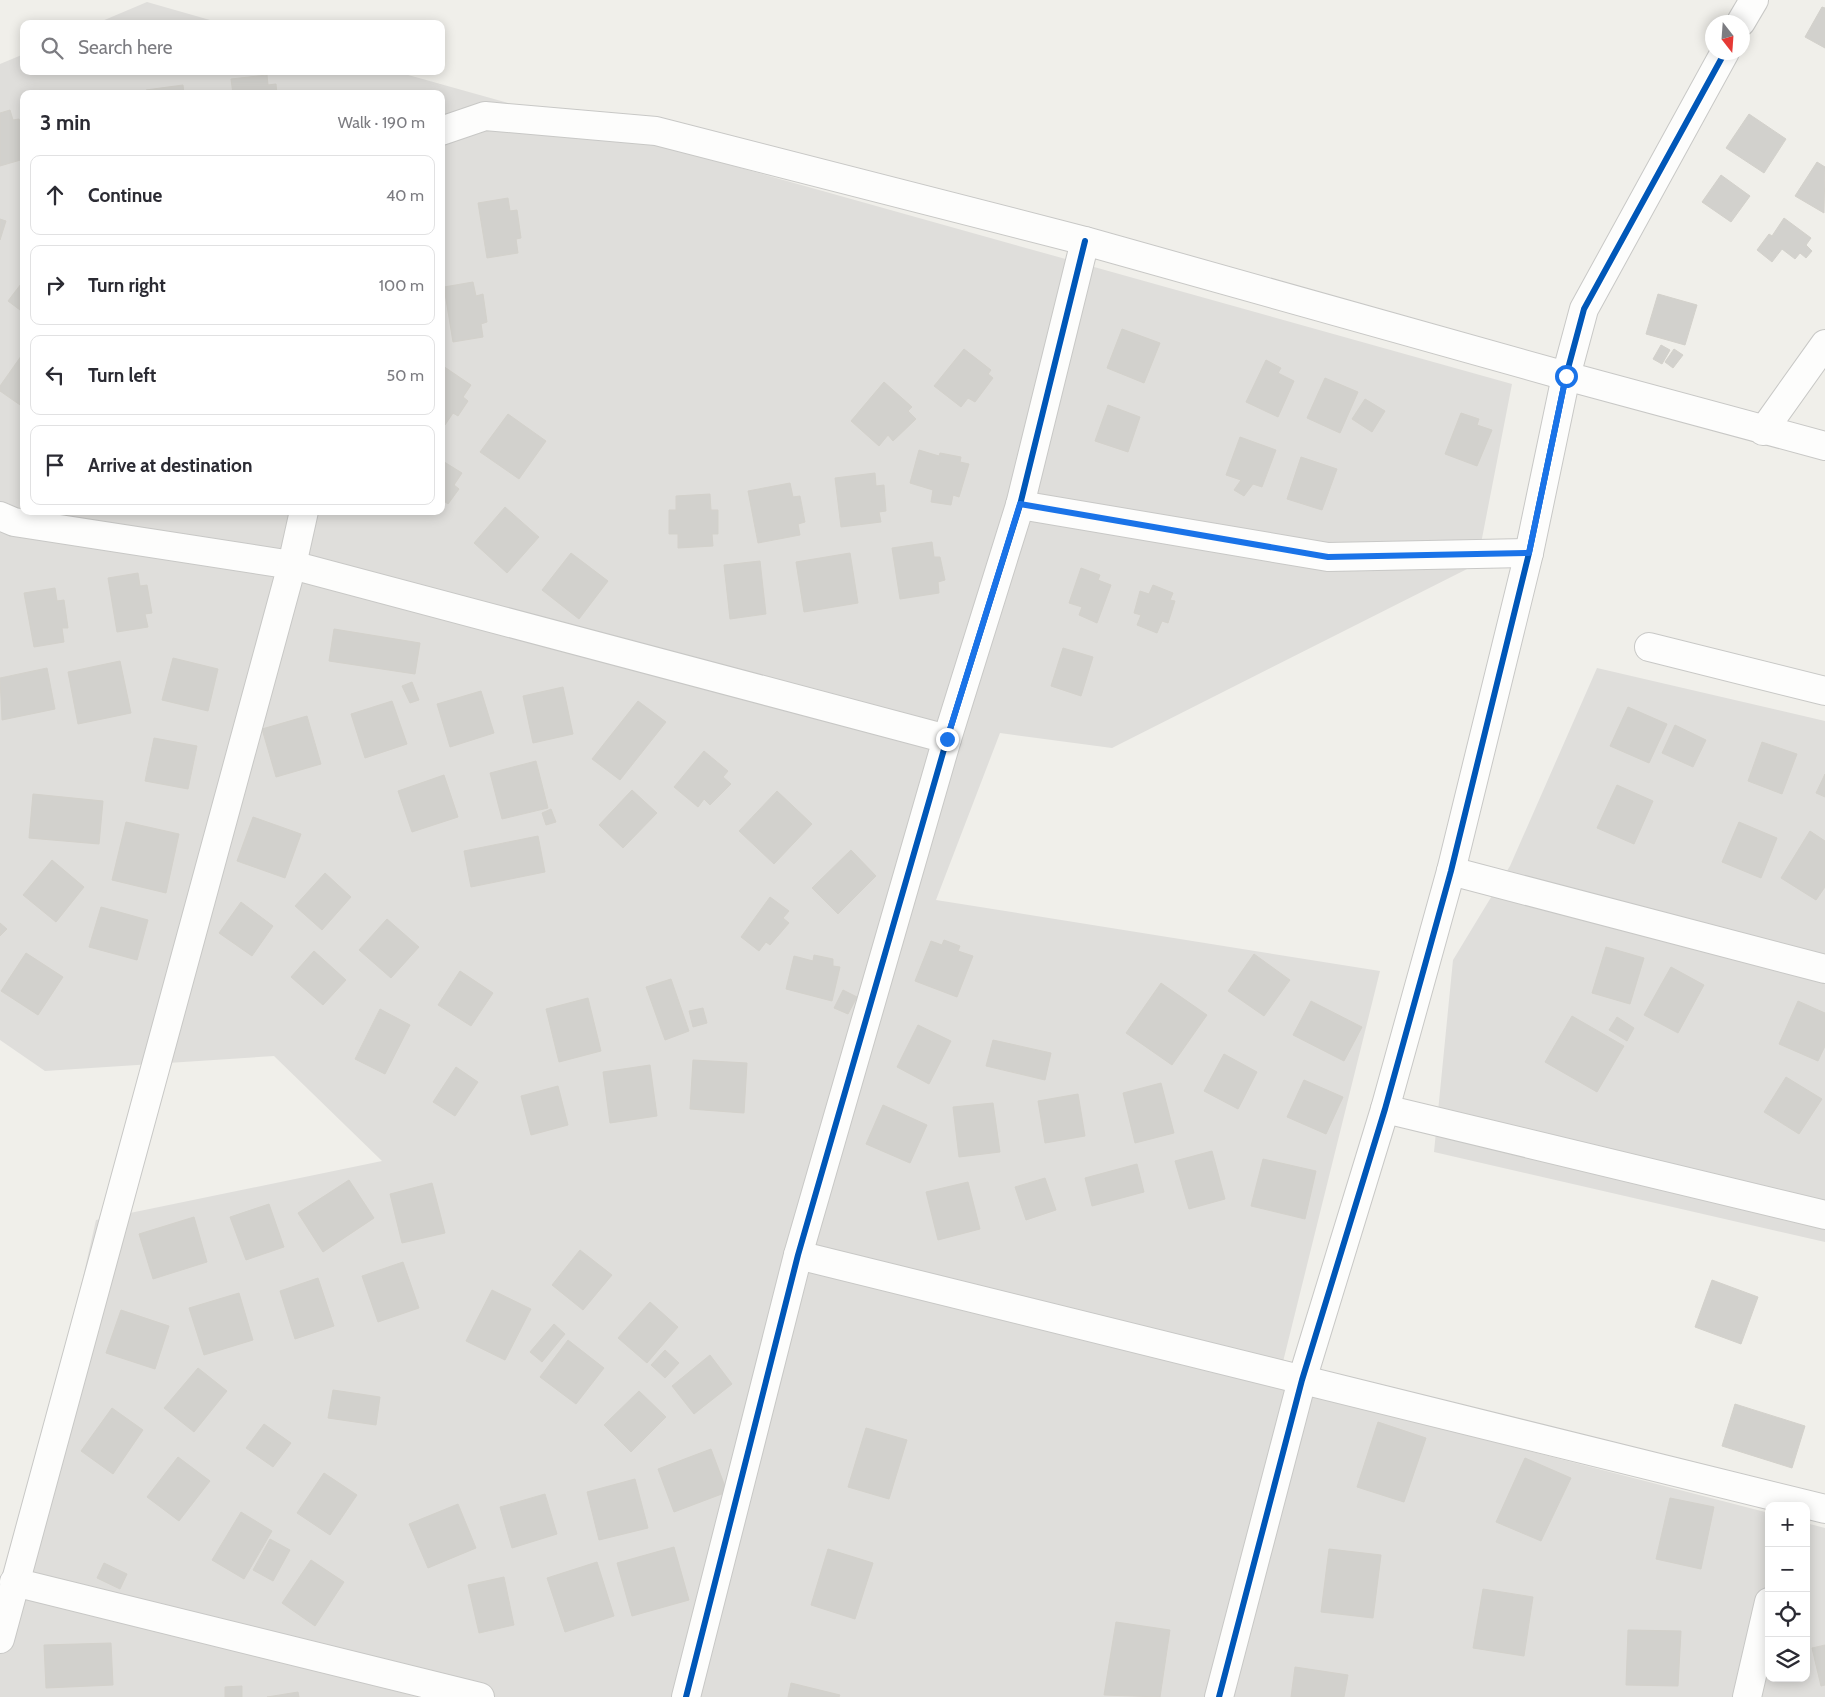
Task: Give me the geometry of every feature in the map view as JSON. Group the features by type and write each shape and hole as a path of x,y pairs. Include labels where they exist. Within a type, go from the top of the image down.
{"street":[{"path":"1745,15 1754,0"},
{"path":"1219,1697 1302,1380 1385,1110 1452,871 1529,553 1566,376 1584,309 1721,60"},
{"path":"445,129 485,116 656,131 1085,242 1825,446"},
{"path":"686,1697 798,1255 947,739 1020,504 1085,242"},
{"path":"1763,430 1825,344"},
{"path":"1020,504 1328,557 1529,553"},
{"path":"0,1639 292,565 303,515"},
{"path":"0,516 14,522 292,565 947,739"},
{"path":"1649,647 1825,691"},
{"path":"1452,871 1825,969"},
{"path":"1385,1110 1825,1215"},
{"path":"798,1255 1788,1502"},
{"path":"1810,1506 1825,1509"},
{"path":"14,1582 480,1697"},
{"path":"1747,1697 1765,1619"}],"shaded area":[{"path":"147,2 210,20 104,20"},
{"path":"20,56 20,75 408,75 1512,384 1477,564 1112,748 1000,733 936,900 1380,971 1277,1386 1765,1512 1765,1682 1810,1682 1810,1524 1825,1528 1825,1697 0,1697 0,1644 96,1220 382,1161 274,1056 45,1071 0,1040 0,64"},
{"path":"1597,668 1825,721 1825,1242 1434,1152 1453,960 1510,866"}],"building":[{"path":"1822,7 1825,8 1825,48 1805,37"},
{"path":"267,75 268,85 276,84 277,90 232,90 231,79"},
{"path":"183,85 184,90 146,90"},
{"path":"10,110 13,120 19,119 20,160 0,166 0,113"},
{"path":"1749,114 1786,139 1764,173 1726,148"},
{"path":"1817,162 1825,167 1824,213 1795,196"},
{"path":"1721,175 1750,196 1731,222 1702,202"},
{"path":"508,198 510,211 517,210 521,238 516,239 518,253 487,258 478,203"},
{"path":"1784,218 1811,238 1806,245 1812,251 1806,258 1800,253 1795,259 1782,249 1772,262 1757,250 1769,234 1772,236"},
{"path":"0,219 6,221 0,240"},
{"path":"473,282 476,296 483,294 487,322 481,324 483,337 453,342 445,287"},
{"path":"20,285 20,310 8,301"},
{"path":"1658,294 1697,305 1685,345 1646,334"},
{"path":"1122,329 1160,343 1144,383 1107,368"},
{"path":"1661,345 1670,350 1662,364 1653,359"},
{"path":"964,349 991,370 988,374 993,378 975,402 968,398 961,407 934,386"},
{"path":"1674,349 1683,355 1673,368 1665,362"},
{"path":"20,358 20,405 0,391 0,386"},
{"path":"1266,360 1281,368 1278,373 1294,381 1278,417 1246,402"},
{"path":"445,367 471,385 463,397 468,401 458,416 453,413 445,425"},
{"path":"1325,378 1358,392 1340,433 1307,418"},
{"path":"884,382 912,407 908,411 916,419 893,441 888,435 879,446 851,421"},
{"path":"1365,399 1385,411 1372,432 1352,419"},
{"path":"1108,405 1140,417 1128,452 1095,441"},
{"path":"1461,413 1479,419 1477,425 1492,430 1477,466 1445,454"},
{"path":"508,414 546,441 519,479 480,452"},
{"path":"1240,437 1276,450 1262,487 1253,484 1244,496 1234,490 1241,480 1226,475"},
{"path":"919,450 939,456 940,453 961,457 960,462 969,464 959,497 953,495 951,505 931,502 933,490 910,483"},
{"path":"1301,457 1337,469 1322,510 1287,499"},
{"path":"445,462 462,473 454,485 459,489 448,504 445,502"},
{"path":"875,473 876,486 884,485 886,511 879,512 881,522 841,527 835,478"},
{"path":"790,483 793,497 800,496 805,522 798,524 800,535 758,543 748,491"},
{"path":"710,494 711,510 718,510 718,534 712,534 713,546 678,548 678,534 669,534 669,510 676,510 676,496"},
{"path":"505,507 539,537 507,573 474,543"},
{"path":"932,542 934,557 940,557 945,580 938,582 939,593 900,599 892,548"},
{"path":"571,553 608,581 579,619 542,590"},
{"path":"850,553 858,603 804,612 796,562"},
{"path":"760,561 766,614 730,619 724,565"},
{"path":"1081,568 1100,575 1098,580 1111,585 1097,623 1079,615 1082,607 1069,603"},
{"path":"138,573 140,586 147,585 152,613 145,614 148,627 117,632 108,578"},
{"path":"1153,585 1173,593 1170,600 1175,601 1168,623 1162,621 1157,633 1137,625 1141,615 1134,613 1140,591 1149,594"},
{"path":"55,588 57,601 64,600 68,628 62,628 64,642 34,647 24,593"},
{"path":"334,629 420,643 415,674 329,661"},
{"path":"1063,648 1093,657 1081,696 1051,686"},
{"path":"173,658 218,669 208,711 162,700"},
{"path":"120,661 131,713 78,724 68,672"},
{"path":"47,668 55,709 2,720 0,678"},
{"path":"412,682 419,700 410,703 402,686"},
{"path":"563,687 573,734 533,743 523,696"},
{"path":"481,691 494,733 450,747 437,704"},
{"path":"392,701 407,744 365,758 351,714"},
{"path":"638,701 666,722 620,780 592,759"},
{"path":"1628,707 1667,724 1649,763 1610,746"},
{"path":"307,716 321,764 276,777 262,729"},
{"path":"1675,725 1706,740 1693,767 1662,753"},
{"path":"154,738 197,746 188,789 145,781"},
{"path":"1762,742 1797,754 1782,794 1748,781"},
{"path":"704,751 728,771 723,777 731,784 710,805 704,799 698,807 674,787"},
{"path":"536,761 548,808 502,819 490,773"},
{"path":"1825,774 1825,797 1816,793"},
{"path":"444,775 458,817 412,832 398,791"},
{"path":"1617,785 1653,801 1634,844 1597,828"},
{"path":"632,790 657,813 623,848 599,825"},
{"path":"777,791 812,824 774,864 739,831"},
{"path":"33,794 103,801 99,844 29,838"},
{"path":"551,809 556,822 546,825 542,813"},
{"path":"253,817 301,834 285,878 237,861"},
{"path":"126,822 179,834 166,893 112,880"},
{"path":"1739,822 1777,838 1761,878 1722,862"},
{"path":"1810,831 1825,841 1825,887 1816,900 1781,878"},
{"path":"538,836 545,872 471,887 464,851"},
{"path":"851,850 876,876 838,914 812,888"},
{"path":"52,860 84,887 56,922 23,895"},
{"path":"325,873 351,897 322,930 295,906"},
{"path":"770,897 789,911 783,918 789,923 770,945 766,942 759,951 741,937"},
{"path":"241,902 273,926 252,956 219,933"},
{"path":"101,907 148,920 137,960 89,947"},
{"path":"387,919 419,947 391,978 359,950"},
{"path":"0,923 7,929 0,936"},
{"path":"944,940 960,946 958,951 973,956 957,997 915,981 931,941 942,945"},
{"path":"1606,947 1644,958 1630,1004 1592,993"},
{"path":"314,951 346,980 323,1005 291,977"},
{"path":"26,953 63,977 38,1015 1,991"},
{"path":"1254,954 1290,980 1264,1016 1228,991"},
{"path":"814,955 833,959 833,966 840,967 832,1001 786,989 794,956 813,961"},
{"path":"1671,967 1704,985 1678,1033 1644,1015"},
{"path":"460,971 493,993 471,1026 438,1005"},
{"path":"671,979 689,1031 665,1040 646,987"},
{"path":"1161,983 1207,1015 1172,1065 1126,1033"},
{"path":"843,990 857,997 848,1014 834,1008"},
{"path":"588,998 601,1051 559,1062 546,1009"},
{"path":"1311,1001 1362,1027 1344,1061 1293,1035"},
{"path":"1798,1001 1825,1013 1825,1046 1818,1061 1779,1044"},
{"path":"703,1008 707,1023 693,1027 689,1011"},
{"path":"380,1009 410,1025 385,1074 355,1059"},
{"path":"1572,1016 1624,1046 1597,1092 1545,1062"},
{"path":"1617,1017 1634,1028 1627,1041 1609,1030"},
{"path":"918,1025 951,1041 929,1084 897,1067"},
{"path":"993,1040 1051,1053 1045,1080 986,1066"},
{"path":"1224,1054 1257,1072 1238,1109 1204,1091"},
{"path":"693,1060 747,1063 744,1113 690,1109"},
{"path":"650,1065 657,1116 610,1123 603,1072"},
{"path":"456,1067 478,1082 455,1116 433,1102"},
{"path":"1786,1077 1822,1099 1799,1134 1764,1112"},
{"path":"1304,1080 1343,1097 1326,1134 1287,1117"},
{"path":"1161,1083 1174,1133 1135,1143 1123,1093"},
{"path":"558,1086 568,1125 531,1135 521,1096"},
{"path":"1078,1094 1085,1136 1045,1143 1038,1101"},
{"path":"993,1103 1000,1152 959,1157 953,1107"},
{"path":"883,1105 927,1125 910,1163 866,1144"},
{"path":"1212,1151 1225,1199 1189,1209 1175,1161"},
{"path":"1263,1159 1316,1171 1305,1219 1251,1206"},
{"path":"1137,1164 1144,1192 1092,1206 1085,1178"},
{"path":"1045,1178 1056,1210 1026,1220 1015,1187"},
{"path":"349,1180 374,1218 323,1252 298,1213"},
{"path":"968,1182 980,1229 938,1240 926,1192"},
{"path":"432,1183 445,1233 402,1243 390,1194"},
{"path":"269,1204 284,1247 246,1260 230,1217"},
{"path":"194,1217 207,1262 153,1279 139,1234"},
{"path":"580,1250 612,1275 583,1310 552,1285"},
{"path":"403,1262 419,1308 378,1322 362,1276"},
{"path":"318,1278 334,1326 295,1339 280,1291"},
{"path":"1712,1280 1758,1297 1741,1344 1695,1327"},
{"path":"492,1290 531,1309 505,1360 466,1341"},
{"path":"239,1293 253,1340 204,1355 189,1308"},
{"path":"650,1302 678,1327 647,1363 618,1338"},
{"path":"121,1310 169,1326 155,1369 106,1353"},
{"path":"554,1324 565,1334 542,1362 530,1352"},
{"path":"568,1340 604,1368 576,1404 540,1377"},
{"path":"665,1350 679,1363 665,1378 651,1365"},
{"path":"710,1355 732,1384 694,1414 672,1386"},
{"path":"198,1368 227,1391 194,1432 164,1408"},
{"path":"333,1390 380,1397 376,1425 328,1418"},
{"path":"639,1391 666,1417 631,1452 604,1425"},
{"path":"1735,1404 1805,1426 1792,1468 1722,1446"},
{"path":"112,1408 143,1430 113,1474 81,1451"},
{"path":"1378,1422 1426,1438 1404,1502 1357,1487"},
{"path":"264,1424 291,1443 273,1467 246,1448"},
{"path":"866,1428 907,1440 889,1499 848,1487"},
{"path":"711,1449 727,1492 674,1512 658,1469"},
{"path":"178,1457 210,1481 179,1521 147,1497"},
{"path":"1525,1458 1571,1478 1541,1541 1496,1522"},
{"path":"324,1473 357,1495 330,1535 297,1513"},
{"path":"635,1479 648,1528 599,1540 587,1492"},
{"path":"545,1494 557,1534 512,1548 500,1507"},
{"path":"1670,1498 1714,1507 1701,1569 1656,1559"},
{"path":"458,1504 476,1548 428,1568 409,1524"},
{"path":"241,1512 272,1531 244,1579 212,1560"},
{"path":"270,1539 290,1550 273,1581 253,1570"},
{"path":"674,1547 689,1600 632,1616 617,1563"},
{"path":"828,1549 873,1563 855,1619 811,1605"},
{"path":"1329,1549 1381,1555 1373,1618 1321,1612"},
{"path":"311,1560 344,1582 315,1626 282,1603"},
{"path":"597,1562 614,1616 565,1632 547,1578"},
{"path":"104,1563 127,1574 120,1589 97,1578"},
{"path":"504,1577 514,1625 479,1633 468,1585"},
{"path":"1483,1589 1533,1597 1524,1656 1473,1648"},
{"path":"1116,1622 1170,1630 1160,1697 1104,1695"},
{"path":"1628,1630 1681,1631 1678,1686 1626,1685"},
{"path":"111,1643 113,1685 46,1688 44,1645"},
{"path":"1825,1645 1825,1685 1821,1686 1812,1648"},
{"path":"1295,1667 1348,1675 1344,1697 1291,1697"},
{"path":"791,1683 840,1695 839,1697 788,1697"},
{"path":"242,1686 242,1697 225,1697 225,1687"},
{"path":"298,1692 299,1697 267,1697"}],"cycle path":[{"path":"1219,1697 1302,1380 1385,1109 1451,871 1529,553 1566,376 1584,309 1721,60"},
{"path":"686,1697 798,1255 947,739 1020,505 1085,241"}],"route":[{"path":"947,739 1020,504 1328,557 1529,553 1566,376"}]}
